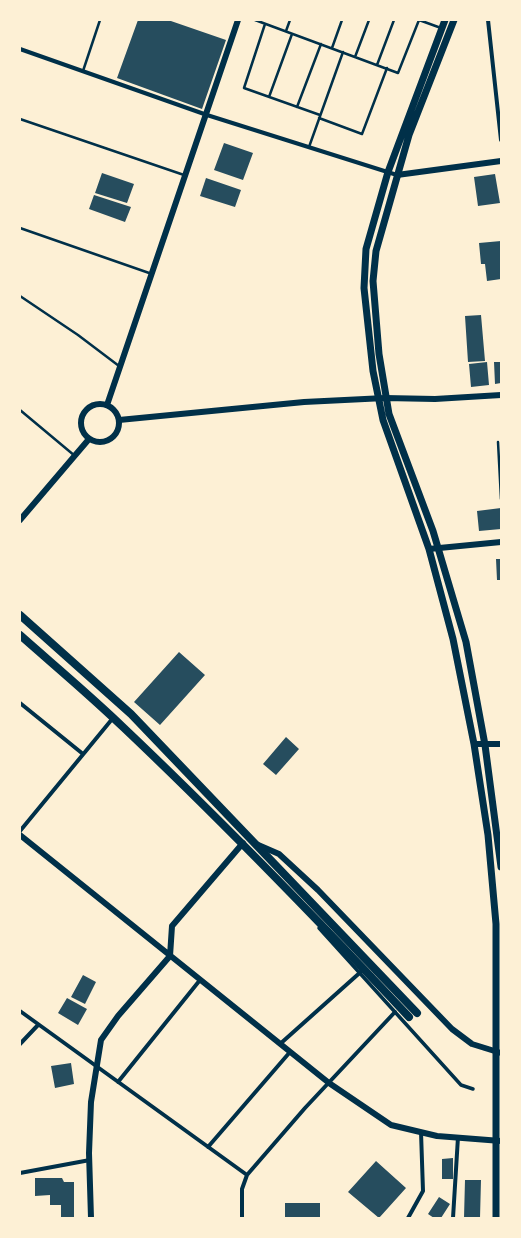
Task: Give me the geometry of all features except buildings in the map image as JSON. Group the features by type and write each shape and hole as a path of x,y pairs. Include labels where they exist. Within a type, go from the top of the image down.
{"main road":[{"path":"445,20 388,172 366,249 364,288 372,371 438,547 466,642 485,745 501,867"},
{"path":"454,20 409,135 376,251 373,281 383,420 429,549 453,639 474,744 488,835 499,924 498,1140 496,1218"},
{"path":"20,615 131,714 248,842 250,852 362,971 409,1017"},
{"path":"20,635 113,718 326,916 417,1012"}],"street":[{"path":"107,405 207,115 238,20"},
{"path":"488,20 501,140"},
{"path":"20,49 207,115 397,175 501,161"},
{"path":"119,420 304,402 382,399 435,399 501,395"},
{"path":"94,405 107,405 113,408 119,420 118,432 108,441 95,442 89,439 83,432 81,426 84,413 94,405"},
{"path":"20,520 89,439"},
{"path":"429,549 501,542"},
{"path":"20,703 83,754"},
{"path":"20,831 113,718"},
{"path":"474,744 501,744"},
{"path":"20,836 329,1083 391,1125 437,1136 498,1140"},
{"path":"91,1218 91,1102 101,1040 118,1016 170,956 172,926 248,842 279,854 318,890 452,1030 472,1044 498,1052"},
{"path":"280,1044 362,971 395,1012 461,1085 473,1089"},
{"path":"118,1082 200,980"},
{"path":"20,1011 247,1175"},
{"path":"242,1218 242,1189 247,1175 395,1012"},
{"path":"20,1044 38,1025"},
{"path":"208,1147 290,1052"},
{"path":"408,1218 423,1191 421,1132"},
{"path":"453,1218 458,1137"},
{"path":"20,1173 90,1160"}],"lane":[{"path":"83,71 100,20"},
{"path":"255,20 398,73 419,20 442,28"},
{"path":"286,31 290,20"},
{"path":"332,48 342,20"},
{"path":"355,57 368,20"},
{"path":"377,65 394,20"},
{"path":"265,24 244,88 297,107 362,134 387,68"},
{"path":"269,97 292,34"},
{"path":"297,107 321,44"},
{"path":"308,147 343,52"},
{"path":"20,119 186,176"},
{"path":"20,228 152,274"},
{"path":"20,296 78,334 120,367"},
{"path":"20,410 75,456"},
{"path":"498,442 501,499"}]}
